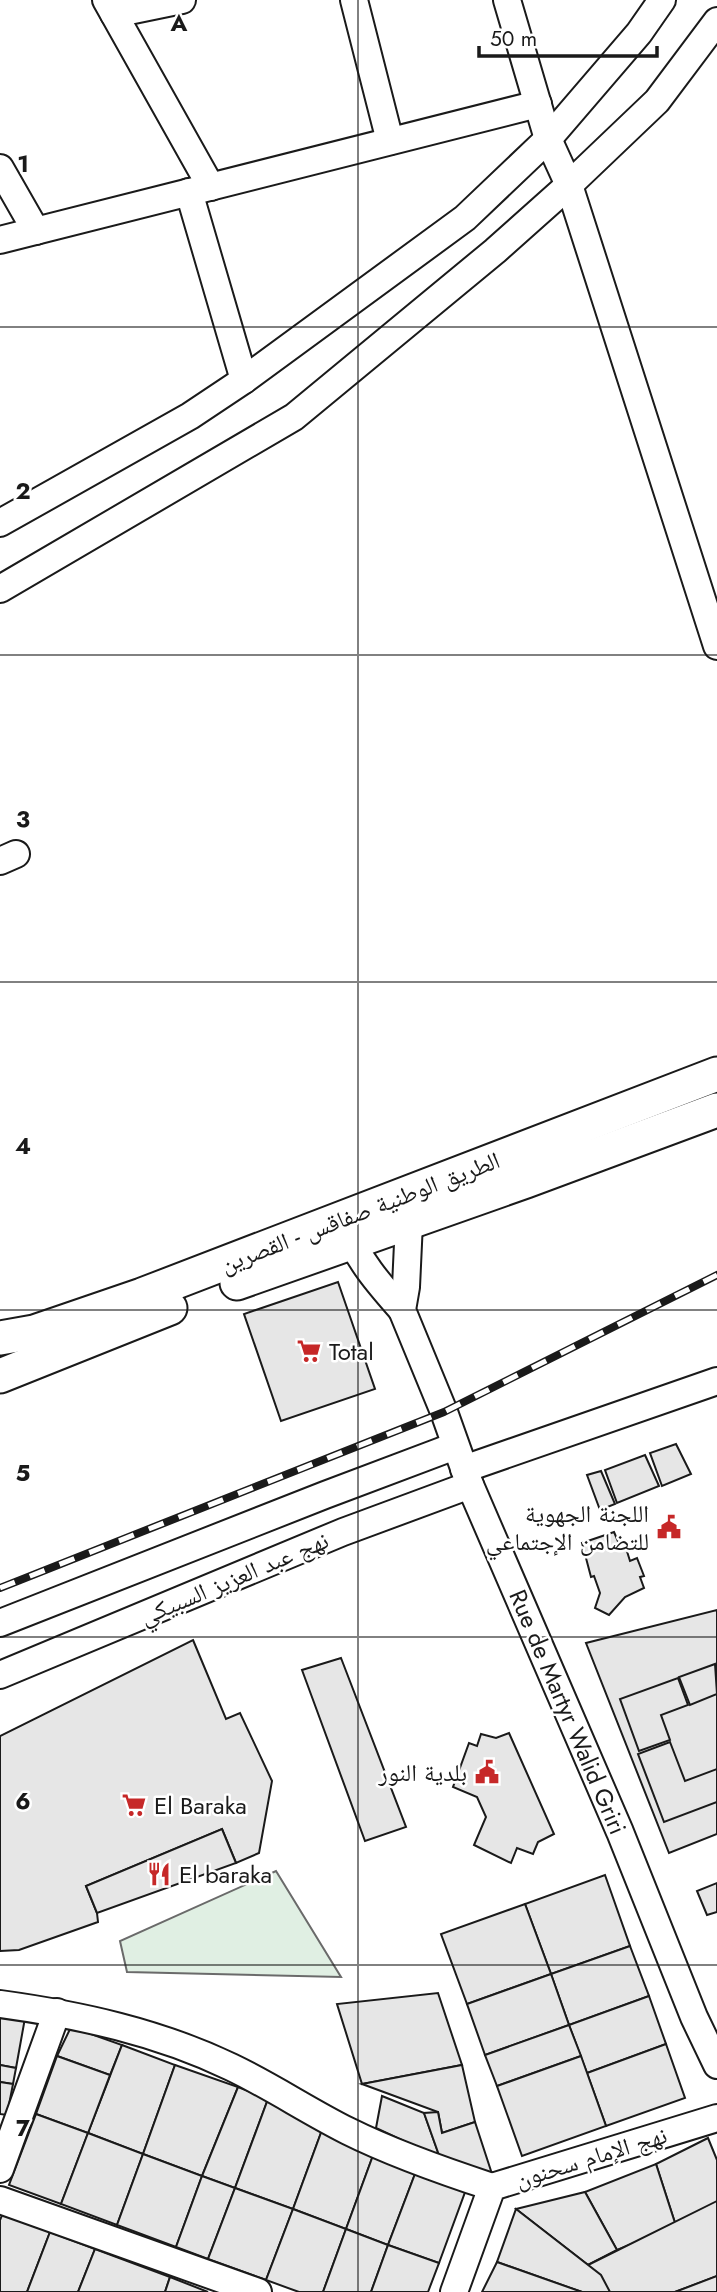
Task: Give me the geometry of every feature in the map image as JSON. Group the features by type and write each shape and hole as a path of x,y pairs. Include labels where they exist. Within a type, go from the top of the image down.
{"main road":[{"name":"الطريق الوطنية صفاقس - القصرين","path":"0,1376 404,1209 717,1074"},
{"name":"الطريق الوطنية صفاقس - القصرين","path":"404,1209 717,1110"},
{"name":"الطريق الوطنية صفاقس - القصرين","path":"0,1338 34,1332 347,1231"}],"street":[{"path":"182,0 110,7 200,190 244,380"},
{"path":"354,0 390,141"},
{"path":"507,0 548,139 569,185 717,646"},
{"path":"0,523 190,416 244,380 465,218 548,139 639,33 663,0"},
{"path":"0,589 294,417 495,251 569,185 657,101 717,21"},
{"path":"0,240 538,104"},
{"path":"0,168 36,231"},
{"name":"Rue de Martyr Walid Griri","path":"404,1209 406,1287 402,1310 463,1467 620,1832 694,2017 717,2065"},
{"path":"347,1231 376,1282 402,1310"},
{"name":"نهج عبد العزيز السبيكي","path":"0,1623 325,1495 463,1467 717,1381"},
{"name":"نهج عبد العزيز السبيكي","path":"0,1675 343,1532 463,1467"},
{"path":"0,2004 57,2012 160,2038 229,2066 348,2131 419,2163 492,2187"},
{"path":"0,2169 7,2129 57,2012"},
{"name":"نهج الإمام سحنون","path":"454,2292 492,2187 717,2118"},
{"path":"0,2200 258,2292"}],"green space":[{"path":"276,1871 341,1977 127,1972 120,1941"}],"building":[{"path":"338,1282 375,1389 281,1421 244,1314"},
{"path":"676,1444 691,1474 662,1486 650,1453"},
{"path":"645,1455 659,1486 617,1503 605,1470"},
{"path":"601,1471 615,1504 600,1510 587,1475"},
{"path":"614,1532 620,1546 625,1545 630,1561 637,1558 644,1576 640,1577 644,1588 625,1597 609,1615 595,1608 600,1593 594,1576 591,1577 582,1543"},
{"path":"717,1610 717,1834 669,1853 586,1643"},
{"name":"El Baraka","path":"193,1640 226,1719 240,1713 272,1781 259,1853 236,1863 222,1829 86,1886 98,1922 19,1950 0,1951 0,1736"},
{"path":"341,1658 406,1827 365,1841 302,1670"},
{"path":"715,1664 717,1694 690,1705 679,1677"},
{"path":"678,1678 688,1705 661,1715 670,1740 639,1751 620,1699"},
{"path":"509,1733 554,1834 538,1842 533,1854 517,1848 511,1863 474,1845 486,1817 477,1797 453,1787 469,1743 477,1746 481,1734 496,1738"},
{"path":"670,1742 685,1781 717,1769 717,1802 664,1822 638,1754"},
{"name":"El baraka","path":"222,1829 236,1863 97,1913 86,1886"},
{"path":"605,1875 630,1946 551,1974 525,1904"},
{"path":"717,1883 717,1912 707,1915 697,1891"},
{"path":"525,1904 551,1974 467,2004 441,1934"},
{"path":"630,1946 649,1996 569,2025 551,1974"},
{"path":"551,1974 569,2025 485,2055 467,2004"},
{"path":"438,1993 462,2065 362,2084 337,2004"},
{"path":"649,1996 666,2044 587,2073 569,2025"},
{"path":"0,2013 25,2018 16,2068 0,2065"},
{"path":"569,2025 581,2056 497,2086 485,2055"},
{"path":"71,2027 122,2045 110,2075 57,2056"},
{"path":"666,2044 685,2098 606,2126 587,2073"},
{"path":"122,2045 175,2065 143,2154 88,2133"},
{"path":"57,2056 110,2075 88,2133 36,2114"},
{"path":"581,2056 606,2126 522,2156 497,2086"},
{"path":"0,2065 16,2068 13,2084 0,2082"},
{"path":"175,2065 238,2087 202,2176 143,2154"},
{"path":"462,2065 475,2122 442,2133 438,2112 362,2084"},
{"path":"0,2082 13,2084 7,2115 0,2114"},
{"path":"238,2087 268,2099 235,2188 202,2176"},
{"path":"382,2096 424,2113 440,2158 376,2128"},
{"path":"268,2099 322,2130 293,2209 235,2188"},
{"path":"438,2112 442,2133 475,2122 492,2174 440,2158 424,2113"},
{"path":"36,2114 88,2133 61,2204 9,2185"},
{"path":"322,2130 375,2150 346,2229 293,2209"},
{"path":"88,2133 143,2154 117,2225 61,2204"},
{"path":"708,2138 717,2160 717,2202 676,2226 656,2164"},
{"path":"375,2150 418,2166 388,2245 346,2229"},
{"path":"143,2154 202,2176 176,2247 117,2225"},
{"path":"656,2164 676,2226 617,2250 585,2192"},
{"path":"418,2166 468,2184 439,2263 388,2245"},
{"path":"202,2176 235,2188 208,2259 176,2247"},
{"path":"235,2188 293,2209 266,2280 208,2259"},
{"path":"585,2192 617,2250 588,2265 516,2209"},
{"path":"717,2201 717,2276 675,2292 607,2292 588,2265"},
{"path":"293,2209 346,2229 323,2292 299,2292 266,2280"},
{"path":"516,2209 601,2275 610,2292 582,2292 497,2262"},
{"path":"3,2213 50,2232 27,2292 0,2292 0,2220"},
{"path":"346,2229 388,2245 371,2292 323,2292"},
{"path":"50,2232 95,2249 78,2292 27,2292"},
{"path":"388,2245 439,2263 428,2292 371,2292"},
{"path":"95,2249 170,2277 165,2292 78,2292"},
{"path":"497,2262 582,2292 482,2292"},
{"path":"717,2276 717,2292 675,2292"},
{"path":"170,2277 208,2292 165,2292"}],"railway":[{"path":"0,1588 444,1412 717,1275"}],"place":[{"name":"Total","path":"309,1351"},
{"name":"اللجنة الجهوية للتضامن الإجتماعي","path":"669,1527"},
{"name":"بلدية النور","path":"487,1772"},
{"name":"El Baraka","path":"134,1805"},
{"name":"El baraka","path":"159,1874"}]}
